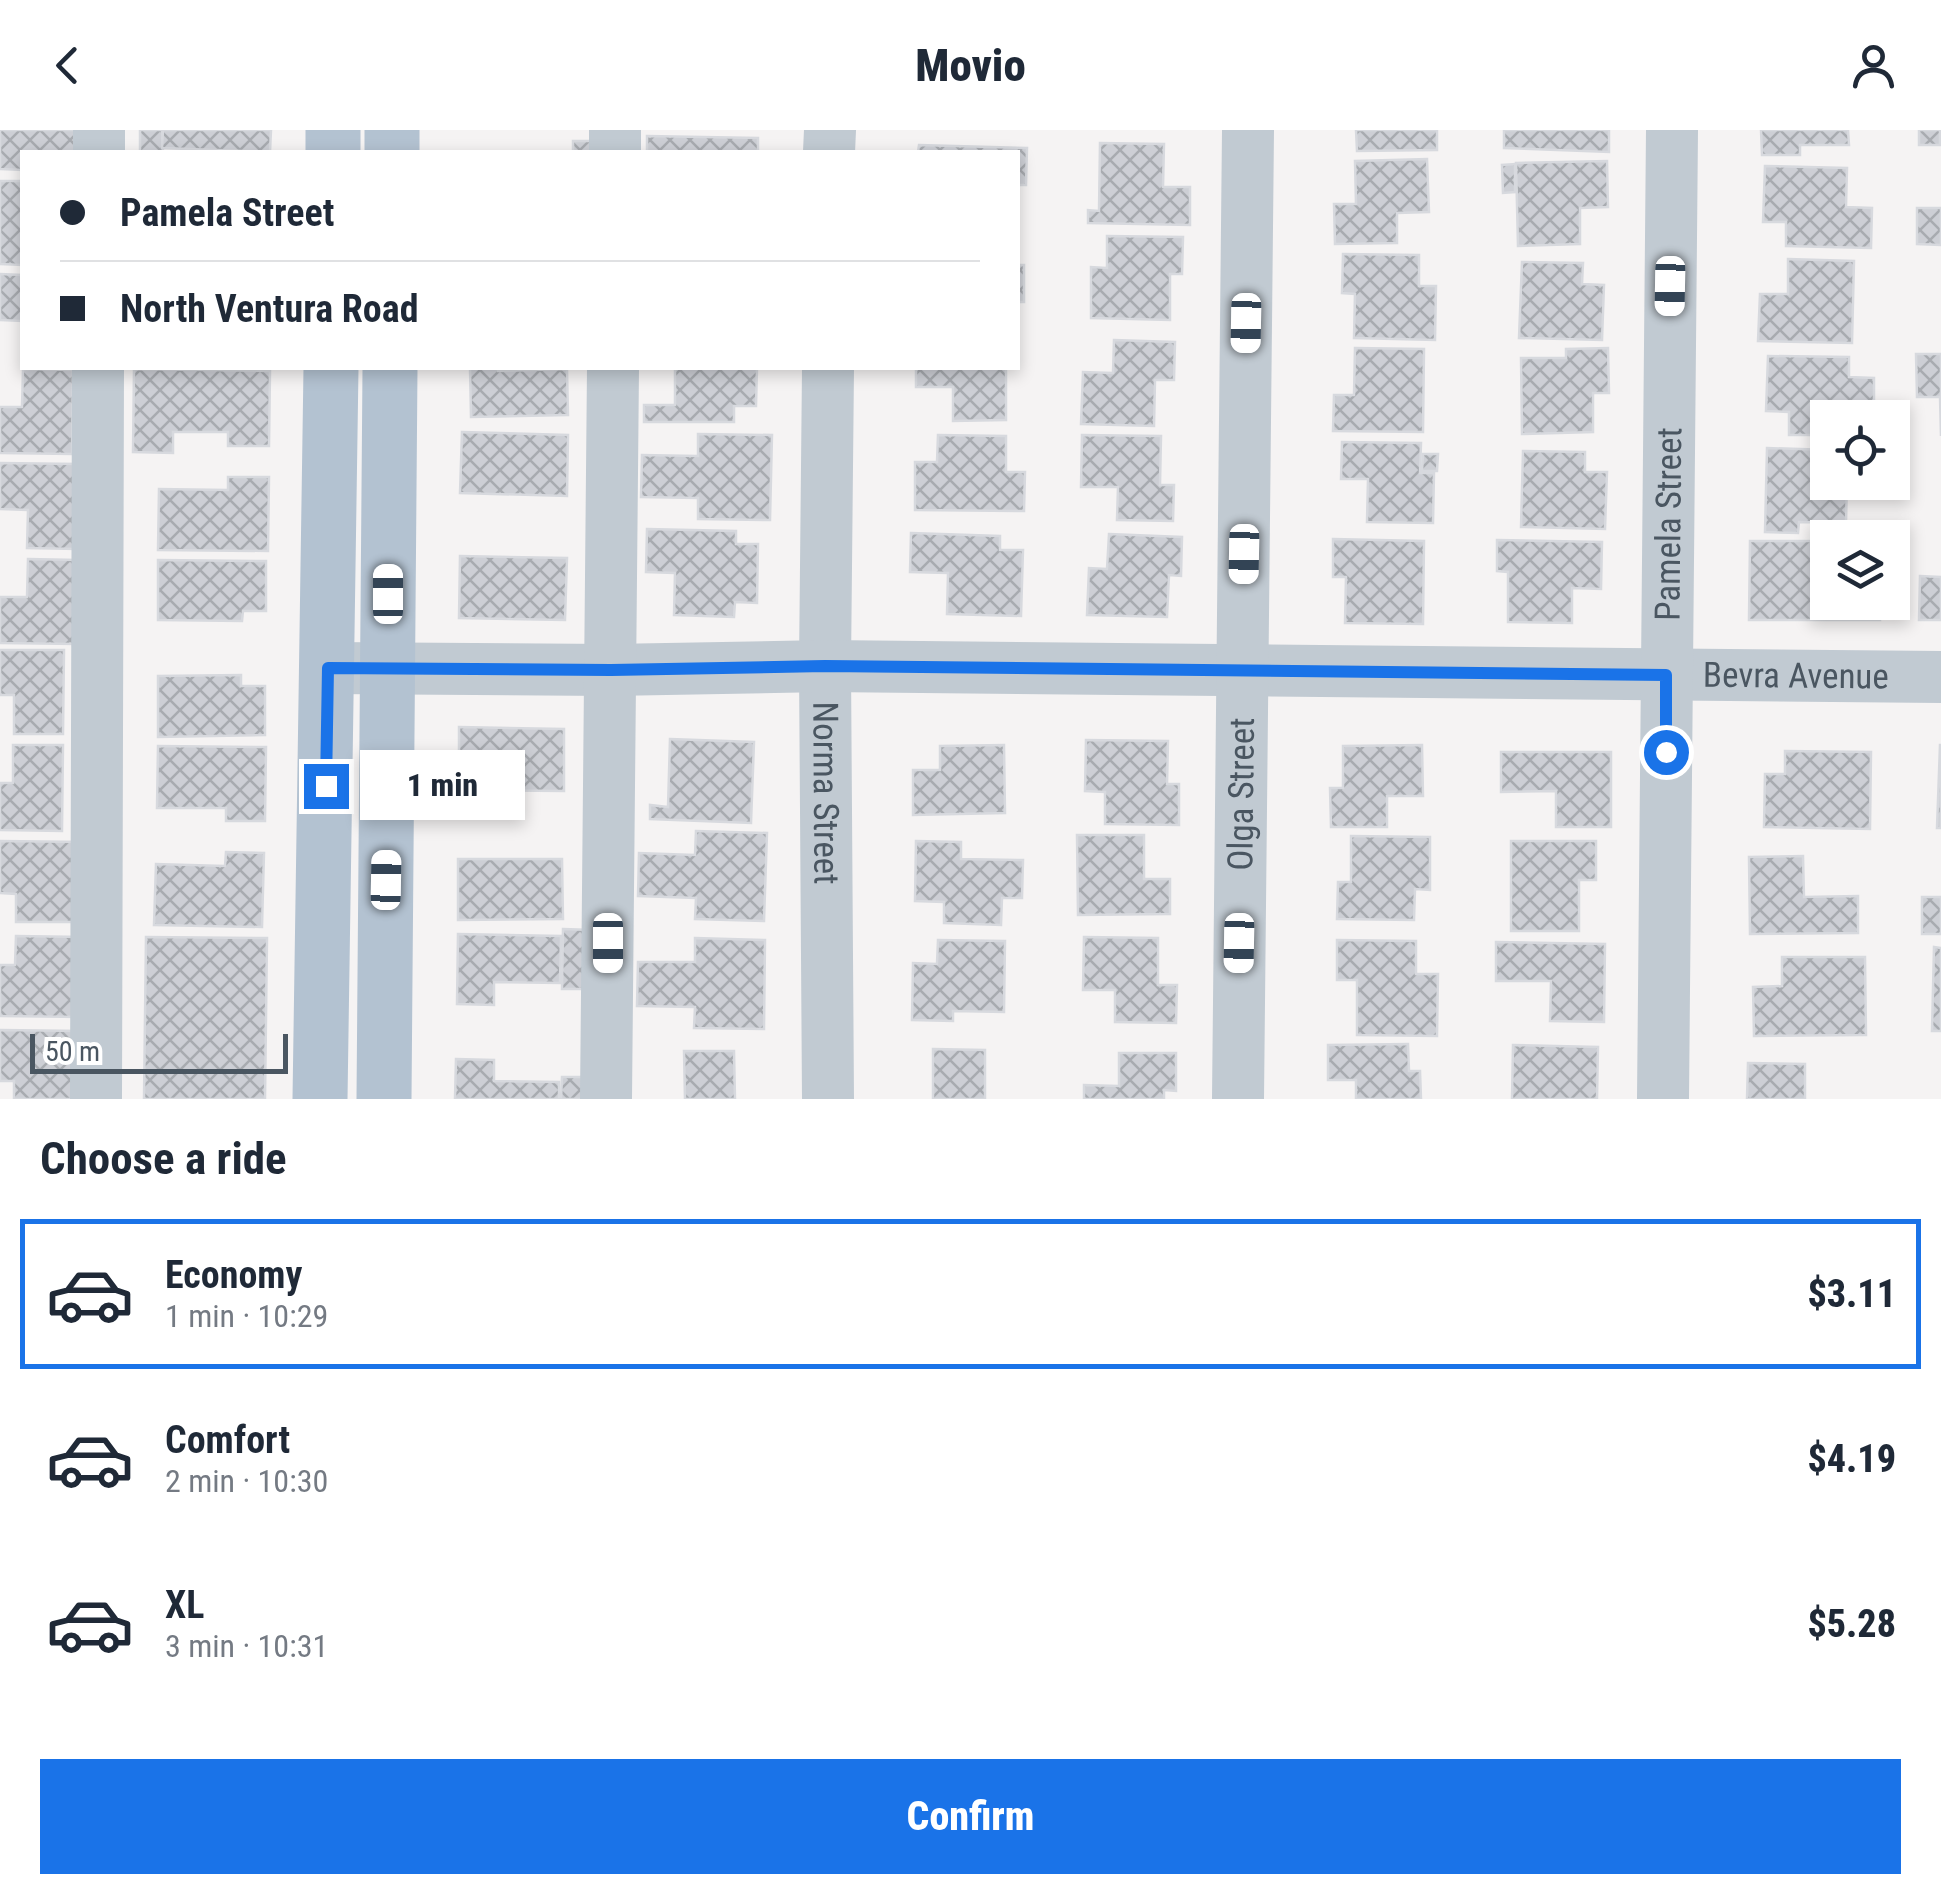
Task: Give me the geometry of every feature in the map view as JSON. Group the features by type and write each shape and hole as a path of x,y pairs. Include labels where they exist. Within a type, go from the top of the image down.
{"main road":[{"path":"320,1099 332,370"},
{"path":"384,1099 390,370"}],"street":[{"name":"Olga Street","path":"1238,1099 1248,130"},
{"name":"Pamela Street","path":"1663,1099 1672,130"},
{"path":"96,1099 98,370"},
{"path":"606,1099 613,370"},
{"name":"Norma Street","path":"828,370 828,1099"},
{"name":"Bevra Avenue","path":"328,668 611,670 825,666 1941,677"}],"building":[{"path":"0,130 81,130 81,150 20,150 20,170 0,169"},
{"path":"140,130 162,130 163,150 140,150"},
{"path":"163,130 271,130 270,150 162,148"},
{"path":"1356,130 1437,130 1437,150 1357,151"},
{"path":"1504,130 1609,130 1609,152 1504,148"},
{"path":"1761,130 1848,130 1849,145 1800,145 1800,155 1762,155"},
{"path":"1919,130 1940,130 1940,145 1919,145"},
{"path":"647,136 758,138 758,150 647,150"},
{"path":"573,141 599,141 599,150 573,150"},
{"path":"1100,143 1164,144 1163,187 1190,187 1190,225 1088,223 1088,210 1099,211"},
{"path":"919,145 1027,148 1026,185 1020,185 1020,150 918,150"},
{"path":"1427,159 1429,212 1397,213 1397,243 1335,244 1334,204 1356,204 1355,161"},
{"path":"1607,161 1608,207 1580,208 1580,244 1518,246 1516,163"},
{"path":"1515,164 1515,192 1503,193 1502,165"},
{"path":"1765,166 1847,168 1846,207 1872,208 1871,248 1786,246 1786,222 1763,222"},
{"path":"0,181 20,181 20,265 0,264"},
{"path":"1917,208 1941,208 1941,245 1917,244"},
{"path":"1107,236 1183,237 1182,274 1170,274 1170,320 1091,318 1091,267 1107,268"},
{"path":"1343,254 1419,255 1419,286 1436,286 1435,340 1354,338 1355,294 1342,293"},
{"path":"1788,259 1854,261 1852,343 1758,341 1760,294 1788,294"},
{"path":"1522,262 1583,263 1582,284 1604,285 1602,340 1519,338"},
{"path":"1020,265 1024,265 1024,302 1020,302"},
{"path":"0,274 20,275 20,321 0,320"},
{"path":"1114,340 1175,342 1174,380 1155,380 1154,426 1081,424 1083,372 1113,373"},
{"path":"1355,348 1424,349 1423,432 1333,431 1334,395 1354,395"},
{"path":"1608,348 1609,393 1593,393 1593,432 1522,434 1521,358 1566,358 1566,349"},
{"path":"1916,354 1941,354 1941,436 1940,397 1917,397"},
{"path":"1768,356 1849,357 1849,377 1874,378 1874,400 1810,400 1810,435 1789,435 1789,412 1766,411"},
{"path":"23,370 73,370 72,454 0,453 0,407 22,407"},
{"path":"134,370 270,371 269,446 228,446 228,432 173,432 173,453 133,452"},
{"path":"470,370 567,370 568,415 471,417"},
{"path":"675,370 757,370 756,406 734,406 734,422 644,422 644,405 675,405"},
{"path":"916,370 1006,370 1006,420 953,421 953,387 916,387"},
{"path":"462,432 568,435 567,496 460,493"},
{"path":"698,434 772,435 770,520 698,519 698,498 641,497 642,455 698,456"},
{"path":"938,435 1006,436 1006,472 1025,472 1024,511 915,510 915,462 937,462"},
{"path":"1082,435 1161,436 1160,485 1174,485 1173,521 1117,520 1118,487 1081,487"},
{"path":"1342,442 1421,443 1420,473 1434,473 1433,523 1367,522 1368,479 1341,479"},
{"path":"1767,448 1810,449 1810,500 1847,500 1846,520 1799,522 1798,533 1765,532"},
{"path":"1523,451 1585,452 1585,472 1607,472 1605,529 1521,527"},
{"path":"1423,454 1438,454 1437,471 1422,471"},
{"path":"0,463 78,464 77,549 27,548 28,510 0,509"},
{"path":"228,477 269,477 268,551 158,550 159,489 228,490"},
{"path":"647,529 736,531 736,544 758,544 757,603 735,602 734,617 674,615 675,573 646,572"},
{"path":"911,533 1000,536 1000,550 1023,550 1021,616 947,614 948,573 910,572"},
{"path":"1109,534 1182,537 1181,576 1169,575 1167,617 1087,615 1089,568 1107,569"},
{"path":"1333,539 1424,541 1423,624 1345,623 1346,577 1333,577"},
{"path":"1497,540 1602,542 1601,589 1572,588 1572,623 1508,622 1508,572 1497,571"},
{"path":"1750,541 1810,541 1810,620 1749,620"},
{"path":"460,556 567,558 565,620 459,618"},
{"path":"28,559 77,560 76,644 0,643 0,597 27,597"},
{"path":"158,560 266,561 266,611 243,611 242,621 158,620"},
{"path":"1920,576 1941,577 1941,620 1919,620"},
{"path":"0,650 64,650 63,734 14,734 14,695 0,695"},
{"path":"241,675 241,686 265,686 265,735 158,737 158,676"},
{"path":"459,727 564,729 564,791 459,790"},
{"path":"670,739 754,742 751,823 650,819 650,805 668,807"},
{"path":"1086,740 1168,741 1167,784 1179,784 1179,825 1105,824 1105,792 1085,791"},
{"path":"13,745 63,745 62,831 0,830 0,783 13,783"},
{"path":"1004,745 1005,813 913,815 913,770 940,770 940,746"},
{"path":"1422,745 1423,796 1387,796 1387,827 1331,827 1330,788 1343,788 1343,746"},
{"path":"1940,745 1941,828 1937,828"},
{"path":"158,746 266,747 265,821 226,821 226,808 157,808"},
{"path":"1785,751 1871,752 1870,829 1764,827 1765,774 1785,774"},
{"path":"1501,752 1611,752 1611,827 1556,827 1556,791 1501,792"},
{"path":"696,831 767,833 764,921 695,919 696,898 638,896 639,853 695,855"},
{"path":"1077,835 1144,835 1144,879 1170,879 1170,914 1078,915"},
{"path":"1351,836 1430,837 1430,890 1415,889 1414,920 1337,919 1338,882 1351,882"},
{"path":"0,841 85,842 84,922 16,922 16,894 0,893"},
{"path":"916,841 961,842 961,859 1023,860 1022,898 1002,898 1001,925 944,923 944,902 915,901"},
{"path":"1511,841 1596,841 1596,880 1579,880 1579,931 1511,931"},
{"path":"226,852 264,853 262,927 154,925 156,864 225,866"},
{"path":"1803,856 1804,897 1858,896 1858,933 1750,934 1749,857"},
{"path":"458,859 562,859 563,919 458,920"},
{"path":"1922,897 1941,897 1941,934 1922,934"},
{"path":"563,929 592,930 592,989 562,989"},
{"path":"458,934 561,936 560,983 494,982 494,1005 457,1004"},
{"path":"16,936 83,937 82,1017 0,1016 0,965 15,965"},
{"path":"146,937 267,938 265,1099 144,1099"},
{"path":"1084,937 1158,938 1158,985 1177,985 1176,1023 1115,1022 1115,990 1083,990"},
{"path":"695,938 765,940 764,1029 694,1028 695,1007 637,1006 638,962 695,962"},
{"path":"938,940 1005,941 1004,1012 953,1011 953,1021 912,1020 913,963 937,964"},
{"path":"1337,940 1416,941 1416,974 1438,974 1437,1036 1357,1035 1357,980 1337,980"},
{"path":"1496,942 1605,944 1604,1022 1550,1021 1551,981 1496,981"},
{"path":"1934,947 1941,948 1941,1031 1932,1031"},
{"path":"1782,957 1865,957 1866,1035 1754,1036 1753,987 1782,986"},
{"path":"0,1030 83,1031 82,1099 14,1099 14,1081 0,1081"},
{"path":"1408,1044 1409,1071 1420,1071 1421,1099 1356,1099 1356,1080 1328,1080 1328,1045"},
{"path":"1513,1045 1598,1047 1597,1099 1512,1099"},
{"path":"933,1049 985,1050 985,1099 933,1099"},
{"path":"684,1051 734,1051 735,1099 685,1099"},
{"path":"1119,1053 1176,1053 1176,1091 1164,1090 1164,1099 1084,1099 1084,1085 1119,1086"},
{"path":"456,1059 494,1060 494,1081 559,1082 559,1099 455,1099"},
{"path":"1748,1063 1805,1064 1805,1099 1747,1099"},
{"path":"562,1077 591,1077 591,1099 561,1099"}],"route":[{"path":"326,786 328,668 611,670 825,666 1666,675 1666,752"}]}
